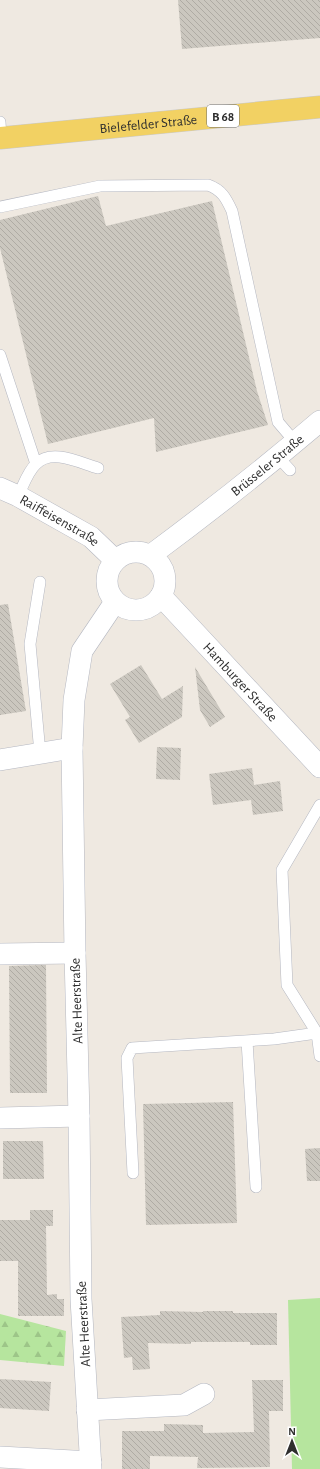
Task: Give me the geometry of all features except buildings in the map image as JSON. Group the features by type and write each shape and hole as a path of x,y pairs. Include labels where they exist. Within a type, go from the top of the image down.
{"main road":[{"name":"Bielefelder Straße","path":"0,132 320,107"}],"street":[{"name":"Brüsseler Straße","path":"156,561 213,509 284,463 295,442 320,421"},
{"name":"Raiffeisenstraße","path":"9,492 91,537 115,560"},
{"path":"142,552 156,561 165,577 165,587 156,603 148,608 131,610 122,607 115,602 107,586 107,576 110,567 115,560 123,554 142,552"},
{"name":"Hamburger Straße","path":"161,596 320,767"},
{"name":"Alte Heerstraße","path":"91,1466 81,1299 72,748 74,700 82,650 115,602"},
{"path":"0,760 72,748"},
{"path":"0,954 75,953"},
{"path":"0,1118 79,1116"},
{"path":"87,1410 184,1405 204,1394"},
{"path":"0,1457 91,1466"}],"lane":[{"path":"0,207 100,186 208,185 217,188 226,199 232,211 278,422 295,442"},
{"path":"0,355 36,464"},
{"path":"9,492 36,464 42,460 59,457 98,468"},
{"path":"40,582 30,644 40,754"},
{"path":"320,805 282,870 287,985 317,1033 320,1056"},
{"path":"133,1173 128,1058 132,1048 274,1039 317,1033"},
{"path":"248,1041 256,1187"}],"green space":[{"path":"320,1298 320,1469 292,1469 288,1300"},
{"path":"0,1314 66,1331 64,1366 0,1360"}]}
